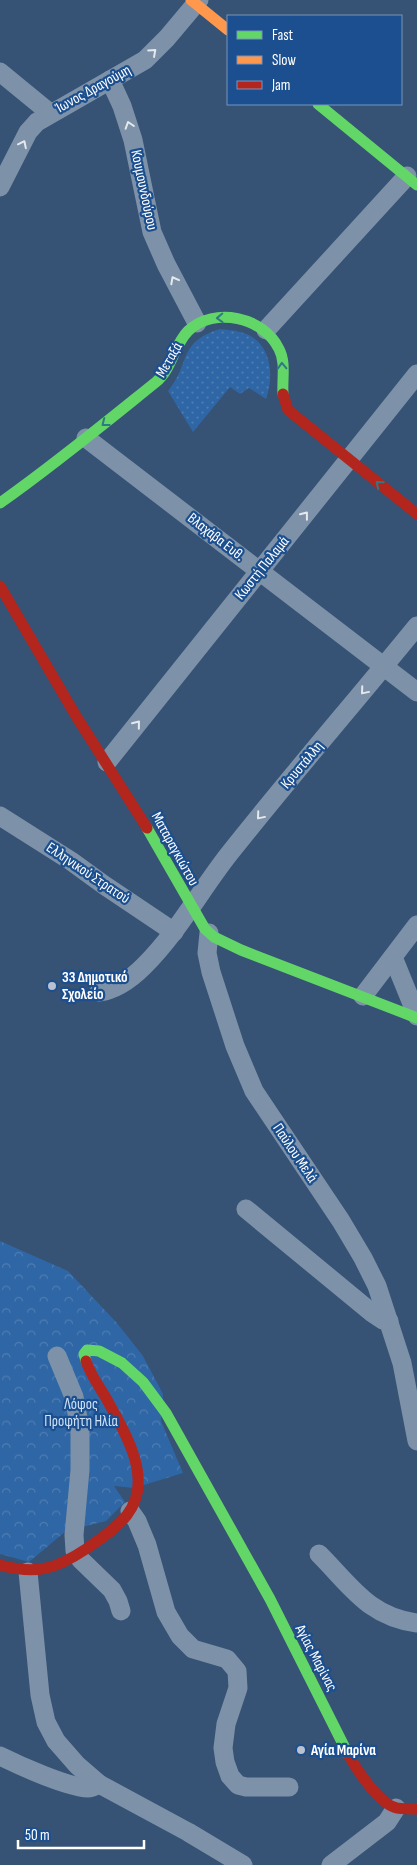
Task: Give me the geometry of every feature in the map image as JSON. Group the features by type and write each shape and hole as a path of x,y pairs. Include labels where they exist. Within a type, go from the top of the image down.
{"street":[{"path":"196,1 227,29"},
{"name":"Ίωνος Δραγούμη","path":"0,187 30,128 50,113 132,68 157,49 196,1"},
{"path":"0,72 50,113"},
{"name":"Κουμουνδούρου","path":"110,80 122,106 133,140 152,232 166,264 197,323"},
{"path":"266,330 414,175 319,105"},
{"path":"197,323 212,318 232,318 253,323 266,330 280,350 283,367 282,389 288,410 417,514"},
{"name":"Μεταξά","path":"0,504 160,379 167,370 179,342 197,323"},
{"name":"Κωστή Παλαμά","path":"107,762 417,374"},
{"name":"Βλαχάβα Ευθ.","path":"86,438 417,692"},
{"name":"Ματαραγκιώτου","path":"0,586 72,709 139,814 191,908 209,933 241,950 417,1017"},
{"name":"Κρυστάλλη","path":"99,992 116,987 138,971 174,932 232,850 417,626"},
{"name":"Ελληνικού Στρατού","path":"0,816 71,861 174,932"},
{"path":"363,996 417,925"},
{"name":"Παύλου Μελά","path":"209,933 207,953 211,972 235,1046 254,1091 355,1243 377,1286 414,1400 417,1441"},
{"path":"393,957 417,1017"},
{"path":"246,1209 371,1312 383,1320 389,1321"},
{"name":"Αγίας Μαρίνας","path":"130,1511 137,1496 139,1484 136,1466 122,1431 86,1362 84,1354 87,1350 98,1351 115,1359 131,1371 149,1388 166,1413 270,1599 352,1762 385,1802 396,1808"},
{"path":"57,1356 74,1397 80,1429 80,1485 74,1540 77,1555 112,1590 118,1600 121,1611"},
{"path":"0,1565 28,1572 54,1567 77,1555 118,1523 130,1511 147,1545 166,1612 180,1636 193,1649 227,1659 237,1671 239,1684 226,1724 223,1748 225,1762 232,1779 238,1785 246,1787 289,1787"},
{"path":"319,1554 369,1606 401,1620 417,1623"},
{"path":"28,1572 40,1695 46,1722 61,1748 77,1766 98,1784 188,1832 243,1865"},
{"path":"0,1756 29,1769 76,1785 89,1788 98,1784"},
{"path":"331,1865 387,1822 396,1808 417,1809"}],"green space":[{"path":"220,329 240,332 258,342 268,359 270,369 269,389 266,399 249,388 240,394 230,387 193,432 168,391 180,372 191,347 206,334"},
{"name":"Λόφος Προφήτη Ηλία","path":"0,1241 68,1271 117,1323 143,1356 163,1394 161,1421 183,1473 134,1488 114,1486 125,1502 106,1521 66,1531 29,1562 0,1554"}],"traffic: fast":[{"path":"319,105 417,185"},
{"path":"0,503 60,459 156,382 166,371 183,337 199,323 224,317 238,319 262,329 272,338 281,354 283,394"},
{"path":"147,828 205,929 214,937 241,950 417,1018"},
{"path":"86,1361 84,1354 87,1350 99,1351 122,1363 143,1382 166,1413 270,1599 348,1754"}],"traffic: slow":[{"path":"191,0 227,29"}],"traffic: jam":[{"path":"283,394 288,410 417,514"},
{"path":"0,586 76,716 147,828"},
{"path":"0,1565 24,1570 35,1570 65,1561 86,1549 113,1529 127,1515 135,1501 138,1486 134,1455 121,1425 86,1361"},
{"path":"348,1754 363,1777 383,1800 397,1808 417,1809"}],"place":[{"name":"33 Δημοτικό Σχολείο","path":"52,986"},
{"name":"Αγία Μαρίνα","path":"301,1750"}]}
